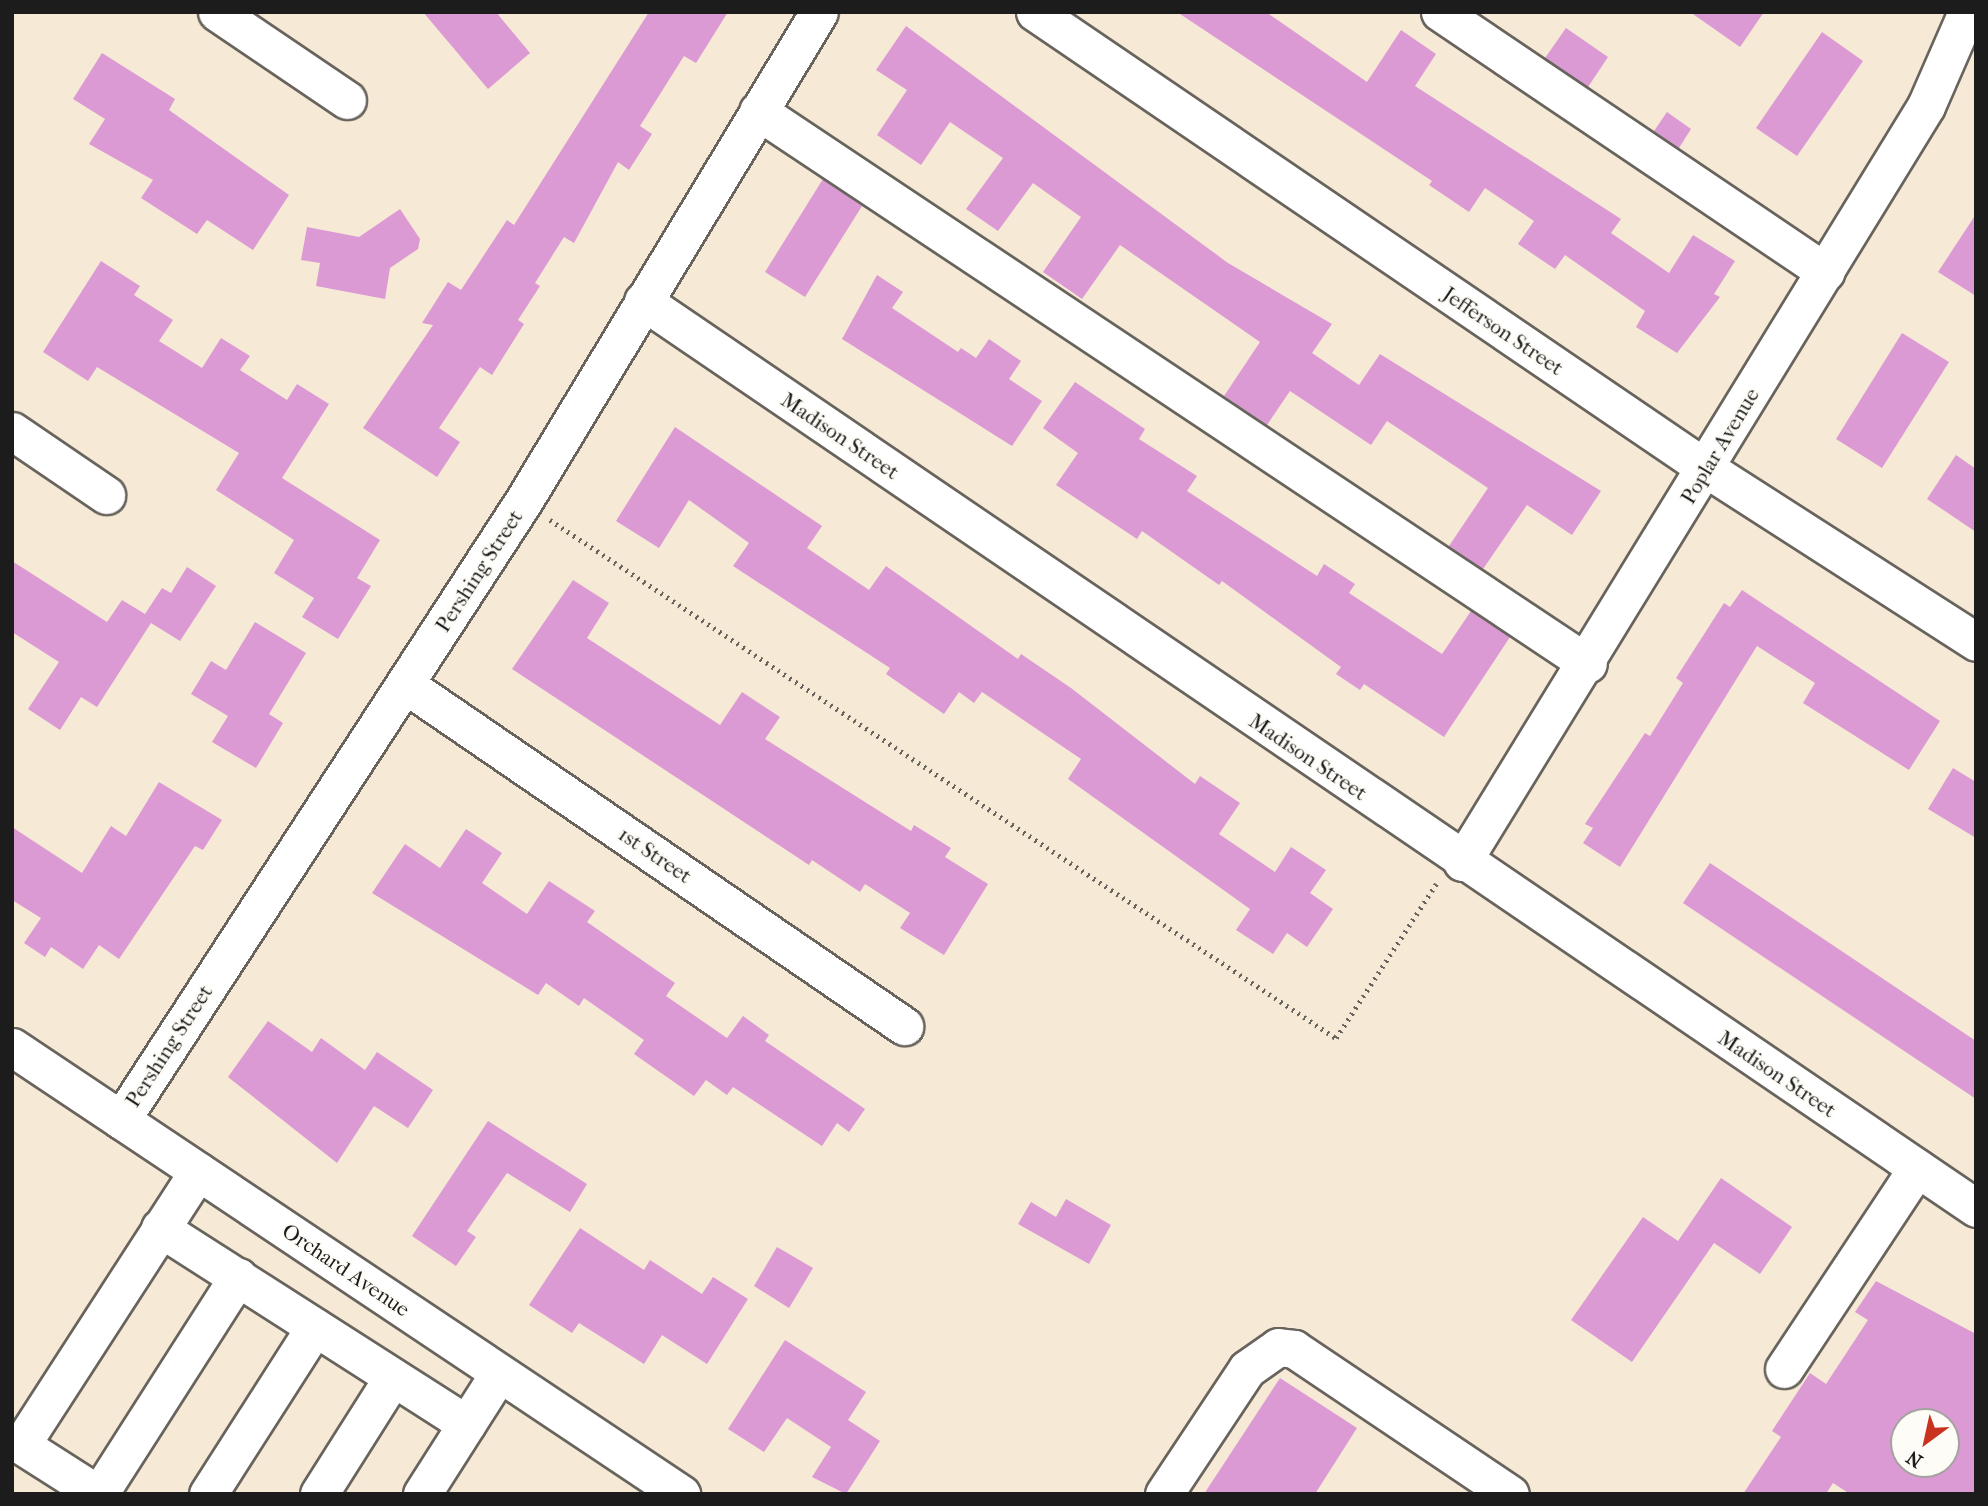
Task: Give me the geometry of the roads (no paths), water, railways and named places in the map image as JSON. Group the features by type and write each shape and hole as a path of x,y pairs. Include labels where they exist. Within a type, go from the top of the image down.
{"street":[{"path":"217,12 347,100"},
{"name":"Pershing Street","path":"121,1119 523,502 819,12"},
{"name":"Jefferson Street","path":"1035,12 1707,469 1976,642"},
{"path":"1440,12 1826,272"},
{"name":"Poplar Avenue","path":"1462,862 1588,664 1926,106 1963,19"},
{"path":"758,111 1588,664"},
{"name":"Madison Street","path":"643,301 1462,862 1976,1208"},
{"path":"12,431 106,495"},
{"name":"1st Street","path":"406,685 904,1026"},
{"name":"Orchard Avenue","path":"12,1047 681,1494"},
{"path":"1784,1369 1917,1168"},
{"path":"198,1171 17,1445 99,1494 238,1278"},
{"path":"160,1228 467,1424"},
{"path":"208,1494 315,1327"},
{"path":"1164,1494 1247,1369 1278,1347 1294,1349 1510,1494"},
{"path":"422,1494 499,1373"},
{"path":"318,1494 393,1377"}]}
